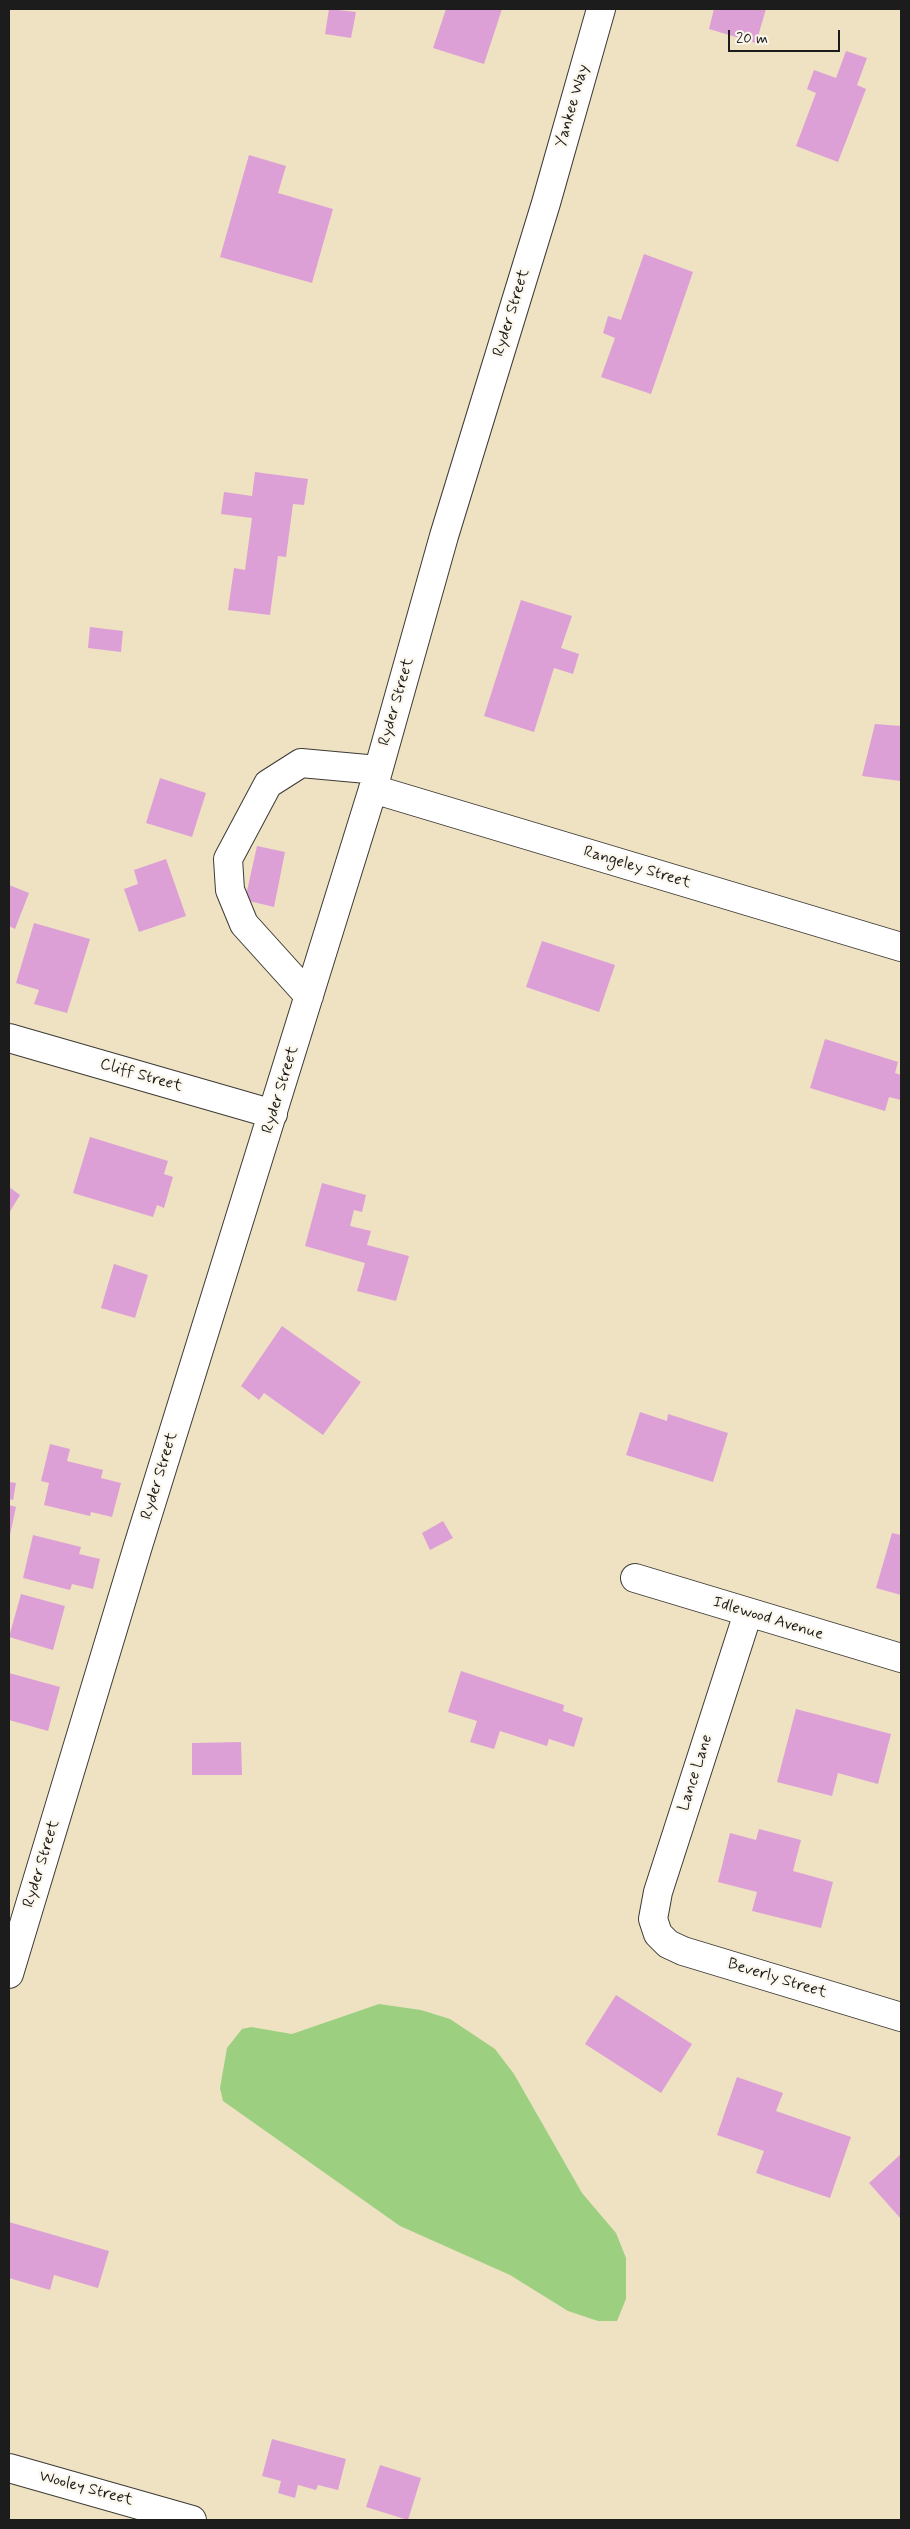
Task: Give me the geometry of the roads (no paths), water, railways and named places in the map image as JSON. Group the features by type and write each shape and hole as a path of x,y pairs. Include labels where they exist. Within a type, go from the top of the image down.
{"street":[{"name":"Yankee Way","path":"546,202 601,9"},
{"name":"Ryder Street","path":"9,1974 141,1536 375,779 444,536 546,202"},
{"name":"Rangeley Street","path":"309,996 244,924 230,890 228,859 268,784 301,763 375,779 901,947"},
{"name":"Cliff Street","path":"9,1038 273,1114"},
{"name":"Idlewood Avenue","path":"636,1578 901,1658"},
{"name":"Lance Lane","path":"658,1934 653,1919 658,1892 748,1613"},
{"name":"Beverly Street","path":"658,1934 668,1944 683,1951 901,2017"},
{"name":"Wooley Street","path":"9,2468 192,2520"}]}
